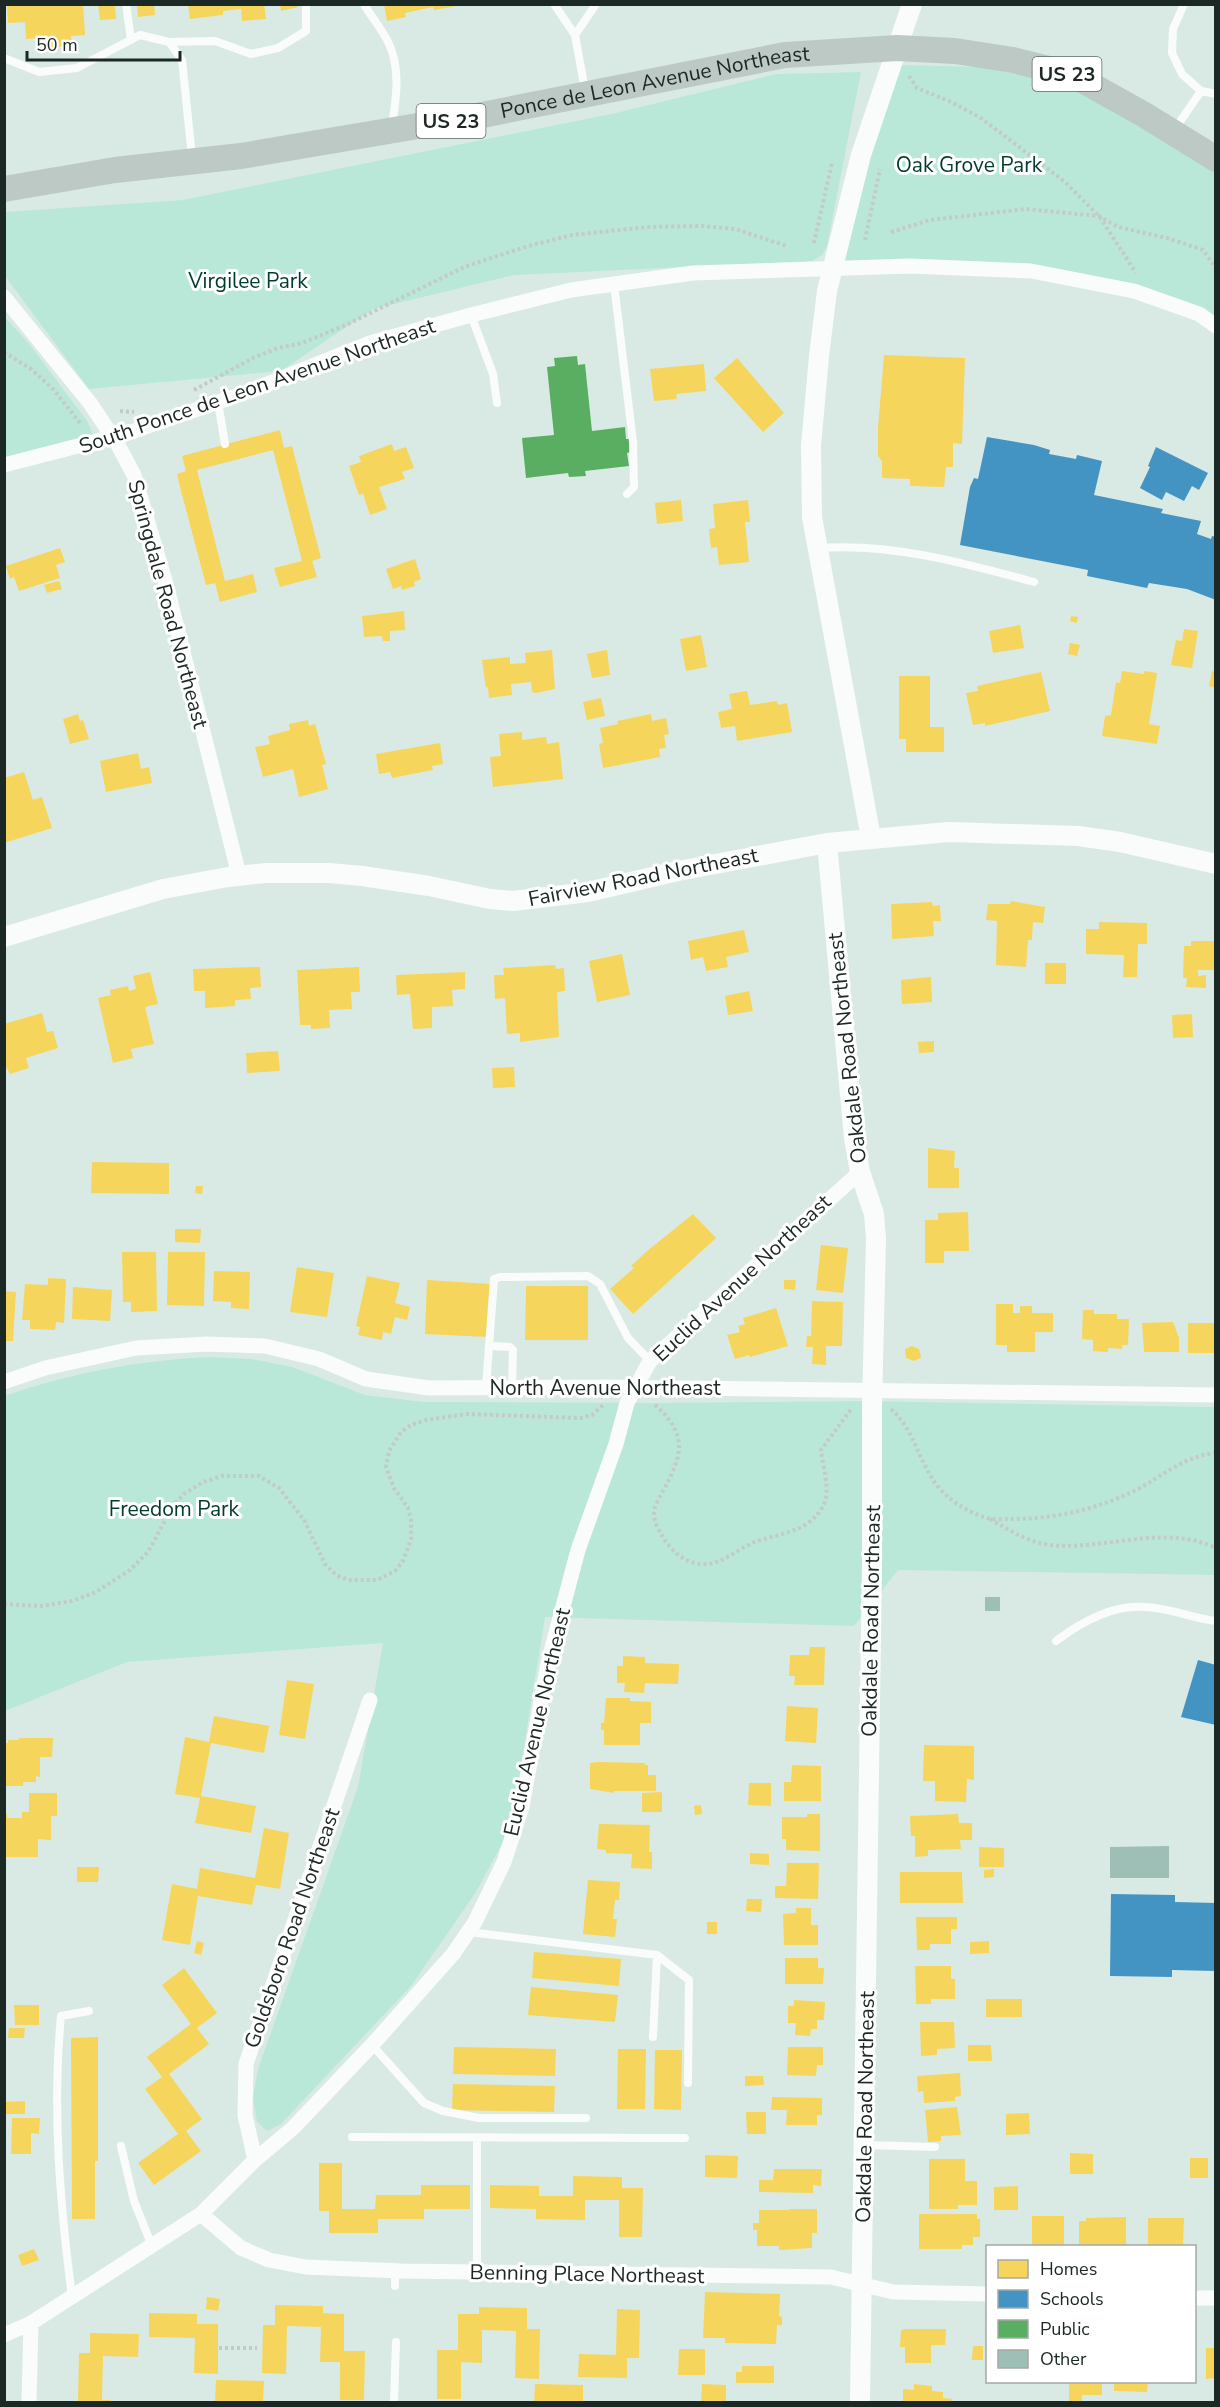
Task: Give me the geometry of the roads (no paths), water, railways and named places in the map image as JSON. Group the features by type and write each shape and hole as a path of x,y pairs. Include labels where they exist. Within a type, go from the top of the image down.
{"highway":[{"name":"Ponce de Leon Avenue Northeast","path":"4,189 115,170 241,156 391,131 785,55 897,48 955,51 1013,60 1073,75 1173,132 1215,159"}],"street":[{"path":"871,838 812,517 811,446 822,322 833,267 861,155 912,4"},
{"name":"South Ponce de Leon Avenue Northeast","path":"4,465 113,437 218,402 370,343 571,290 693,273 910,266 1031,271 1134,291 1199,314 1215,326"},
{"name":"Springdale Road Northeast","path":"4,297 76,385 113,437 134,475 150,523 239,875"},
{"name":"Fairview Road Northeast","path":"4,937 163,889 239,875 293,872 362,876 513,901 588,892 678,871 828,843 949,832 1078,836 1120,842 1215,864"},
{"name":"Oakdale Road Northeast","path":"828,843 854,1138 860,1172 874,1214 876,1238 872,1392 872,1562 860,2403"},
{"name":"Euclid Avenue Northeast","path":"4,2335 31,2323 201,2214 255,2160 293,2128 372,2045 453,1954 469,1932 504,1862 522,1807 548,1663 578,1550 616,1444 627,1403 650,1361 748,1270 860,1172"},
{"name":"North Avenue Northeast","path":"4,1382 45,1368 136,1348 207,1344 265,1346 319,1359 366,1379 429,1388 635,1388 1215,1395"},
{"name":"Goldsboro Road Northeast","path":"255,2160 245,2115 246,2064 370,1700"},
{"name":"Benning Place Northeast","path":"201,2214 241,2248 269,2260 395,2279 477,2272 831,2277 893,2292 986,2294"},
{"path":"1196,2298 1215,2298"},
{"path":"29,2403 31,2323"}],"lane":[{"path":"126,4 131,40"},
{"path":"4,57 39,72 77,68 140,35 169,42 215,41 251,54 278,48 306,31 306,4"},
{"path":"363,4 388,43 395,63 397,88 391,131"},
{"path":"554,4 575,35 586,94"},
{"path":"575,35 596,4"},
{"path":"1184,4 1173,29 1172,53 1182,74 1200,91 1215,94"},
{"path":"169,42 182,60 193,161"},
{"path":"1173,132 1200,91"},
{"path":"614,284 633,442 634,487 627,494"},
{"path":"471,315 493,374 497,403"},
{"path":"218,402 225,444"},
{"path":"817,548 854,546 886,550 964,563 1034,582"},
{"path":"486,1387 494,1279 500,1277 588,1276 600,1284 628,1338 650,1361"},
{"path":"489,1346 510,1347 513,1350 512,1387"},
{"path":"1056,1641 1081,1622 1118,1609 1144,1606 1215,1621"},
{"path":"469,1932 657,1954 689,1980 688,2083"},
{"path":"653,2037 657,1954"},
{"path":"72,2297 58,2165 57,2059 61,2016 89,2011"},
{"path":"372,2045 424,2103 443,2111 479,2118 586,2118"},
{"path":"352,2137 685,2138"},
{"path":"477,2138 477,2272"},
{"path":"863,2145 935,2147"},
{"path":"121,2146 134,2201 152,2246"},
{"path":"394,2403 396,2342"}],"park label":[{"name":"Oak Grove Park","path":"969,165"},
{"name":"Virgilee Park","path":"248,281"},
{"name":"Freedom Park","path":"174,1509"}]}
